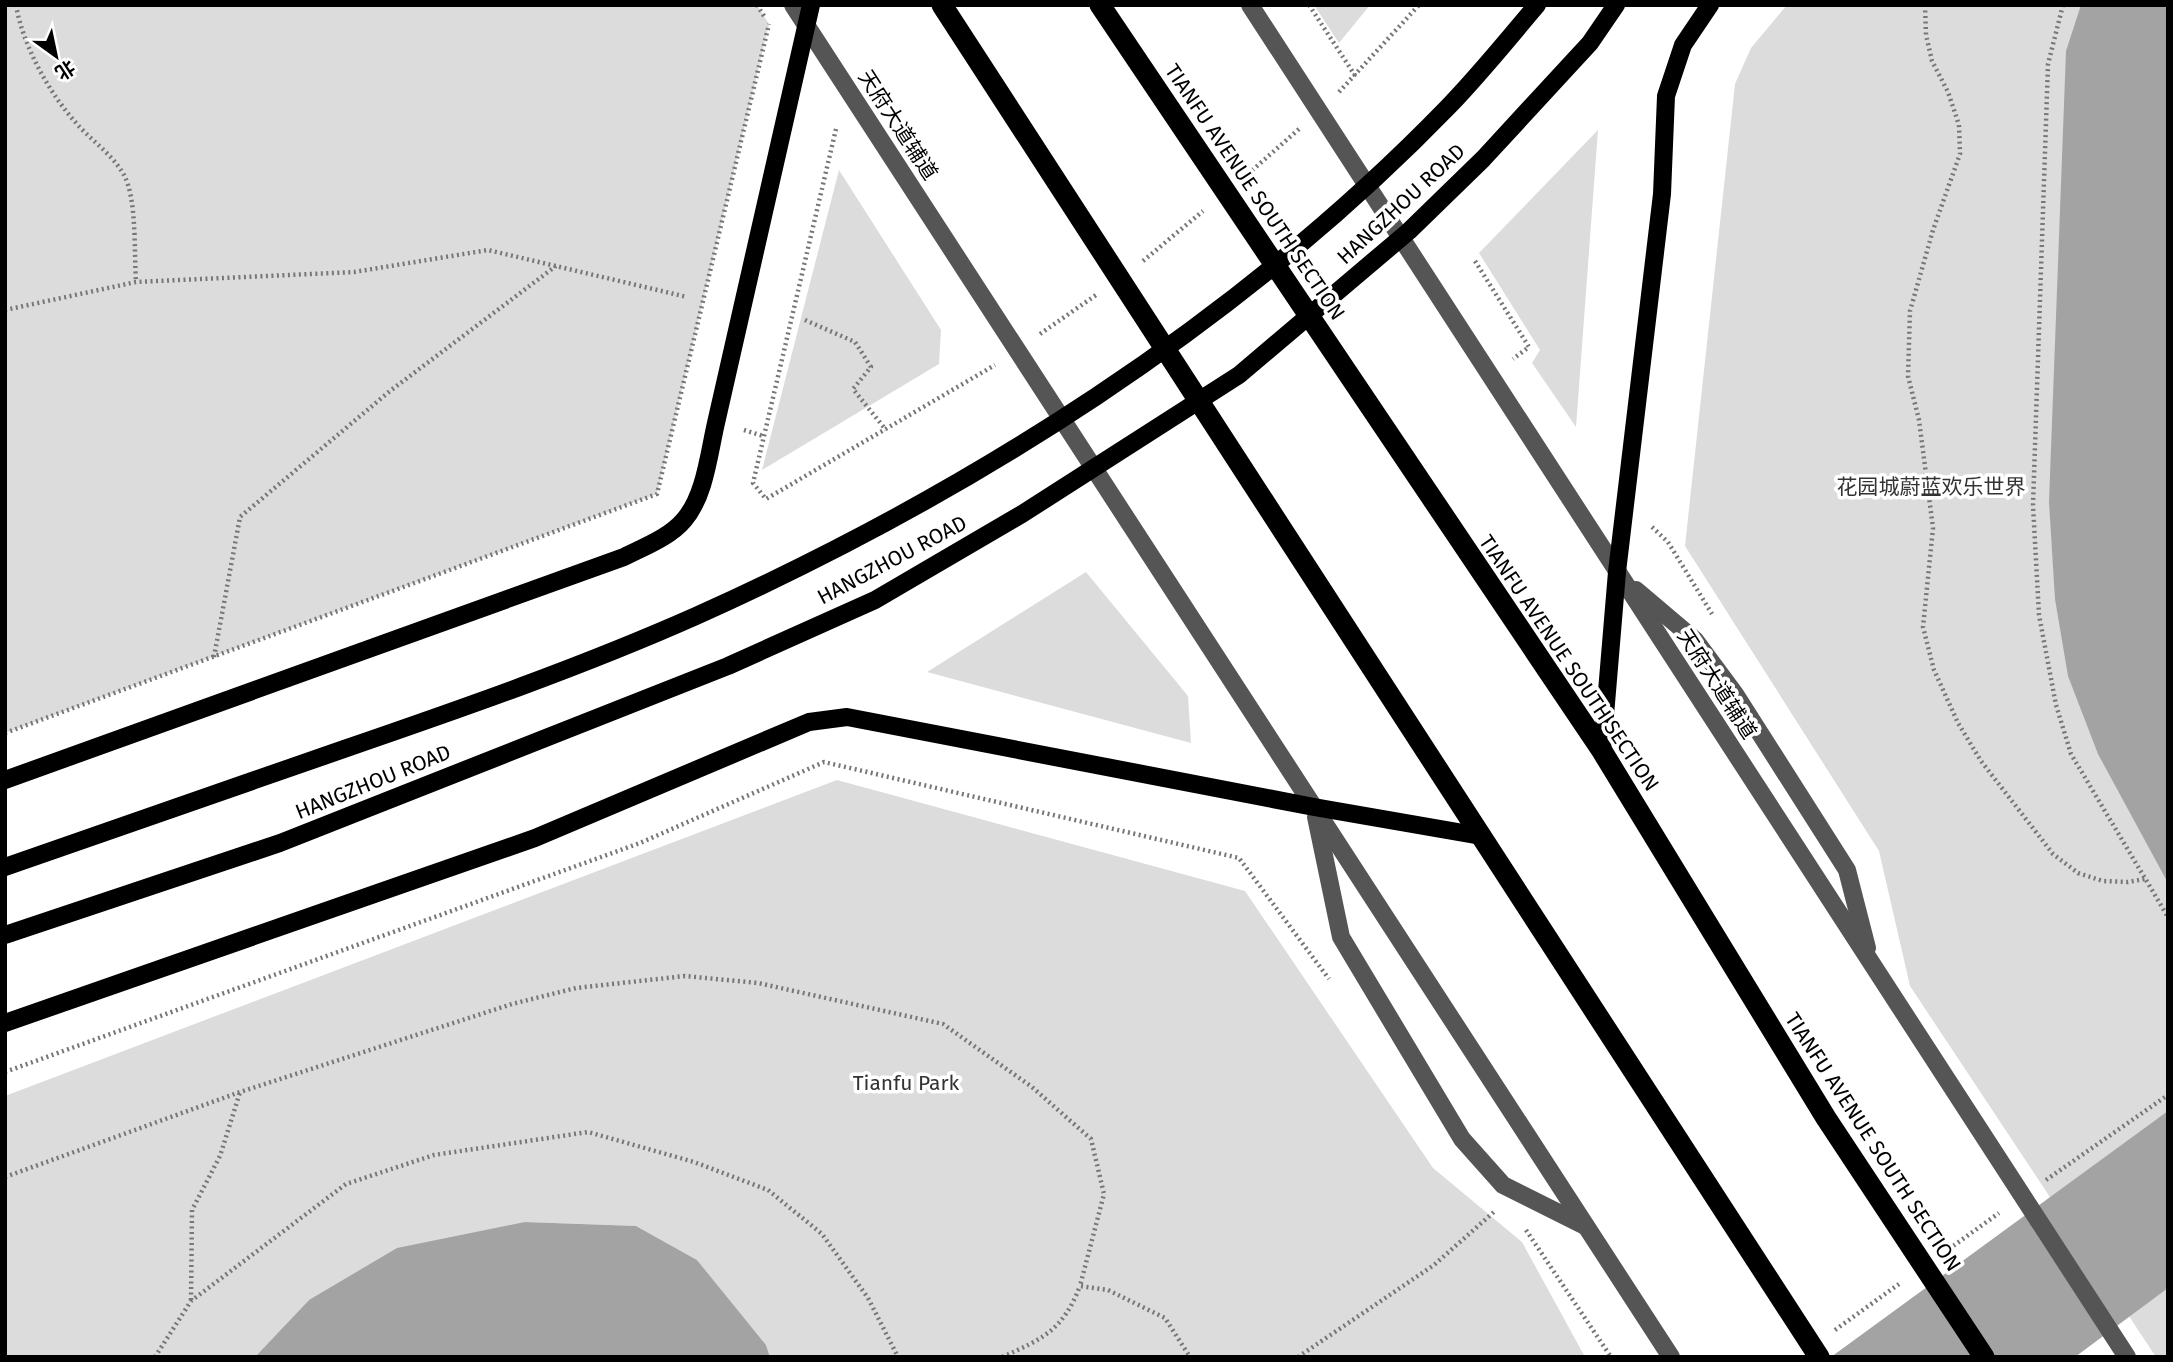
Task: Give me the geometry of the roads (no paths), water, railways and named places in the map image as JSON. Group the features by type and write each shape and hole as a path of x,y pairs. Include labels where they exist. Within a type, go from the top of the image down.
{"highway":[{"path":"942,5 1819,1357"},
{"name":"TIANFU AVENUE SOUTH SECTION","path":"1100,5 1602,751 1826,1118 1984,1357"}],"main road":[{"path":"5,780 624,557 662,537 685,520 700,490 811,5"},
{"name":"HANGZHOU ROAD","path":"5,867 504,694 682,621 851,541 990,464 1094,398 1201,324 1349,200 1449,106 1537,5"},
{"name":"HANGZHOU ROAD","path":"5,935 281,843 728,666 875,600 1022,514 1239,375 1409,231 1483,159 1581,52 1616,5"},
{"path":"1602,751 1617,572 1662,194 1666,96 1683,45 1710,5"},
{"path":"5,1023 535,838 809,722 846,717 1314,807 1481,836"}],"street":[{"name":"天府大道辅道","path":"793,5 1314,807"},
{"name":"天府大道辅道","path":"1250,5 2127,1357"},
{"path":"1617,572 1695,640 1735,694 1847,870 1870,962"},
{"path":"1314,807 1341,937 1462,1139 1503,1185 1587,1227"},
{"path":"1314,807 1671,1357"}],"park label":[{"name":"花园城蔚蓝欢乐世界","path":"1931,487"},
{"name":"Tianfu Park","path":"906,1083"}]}
